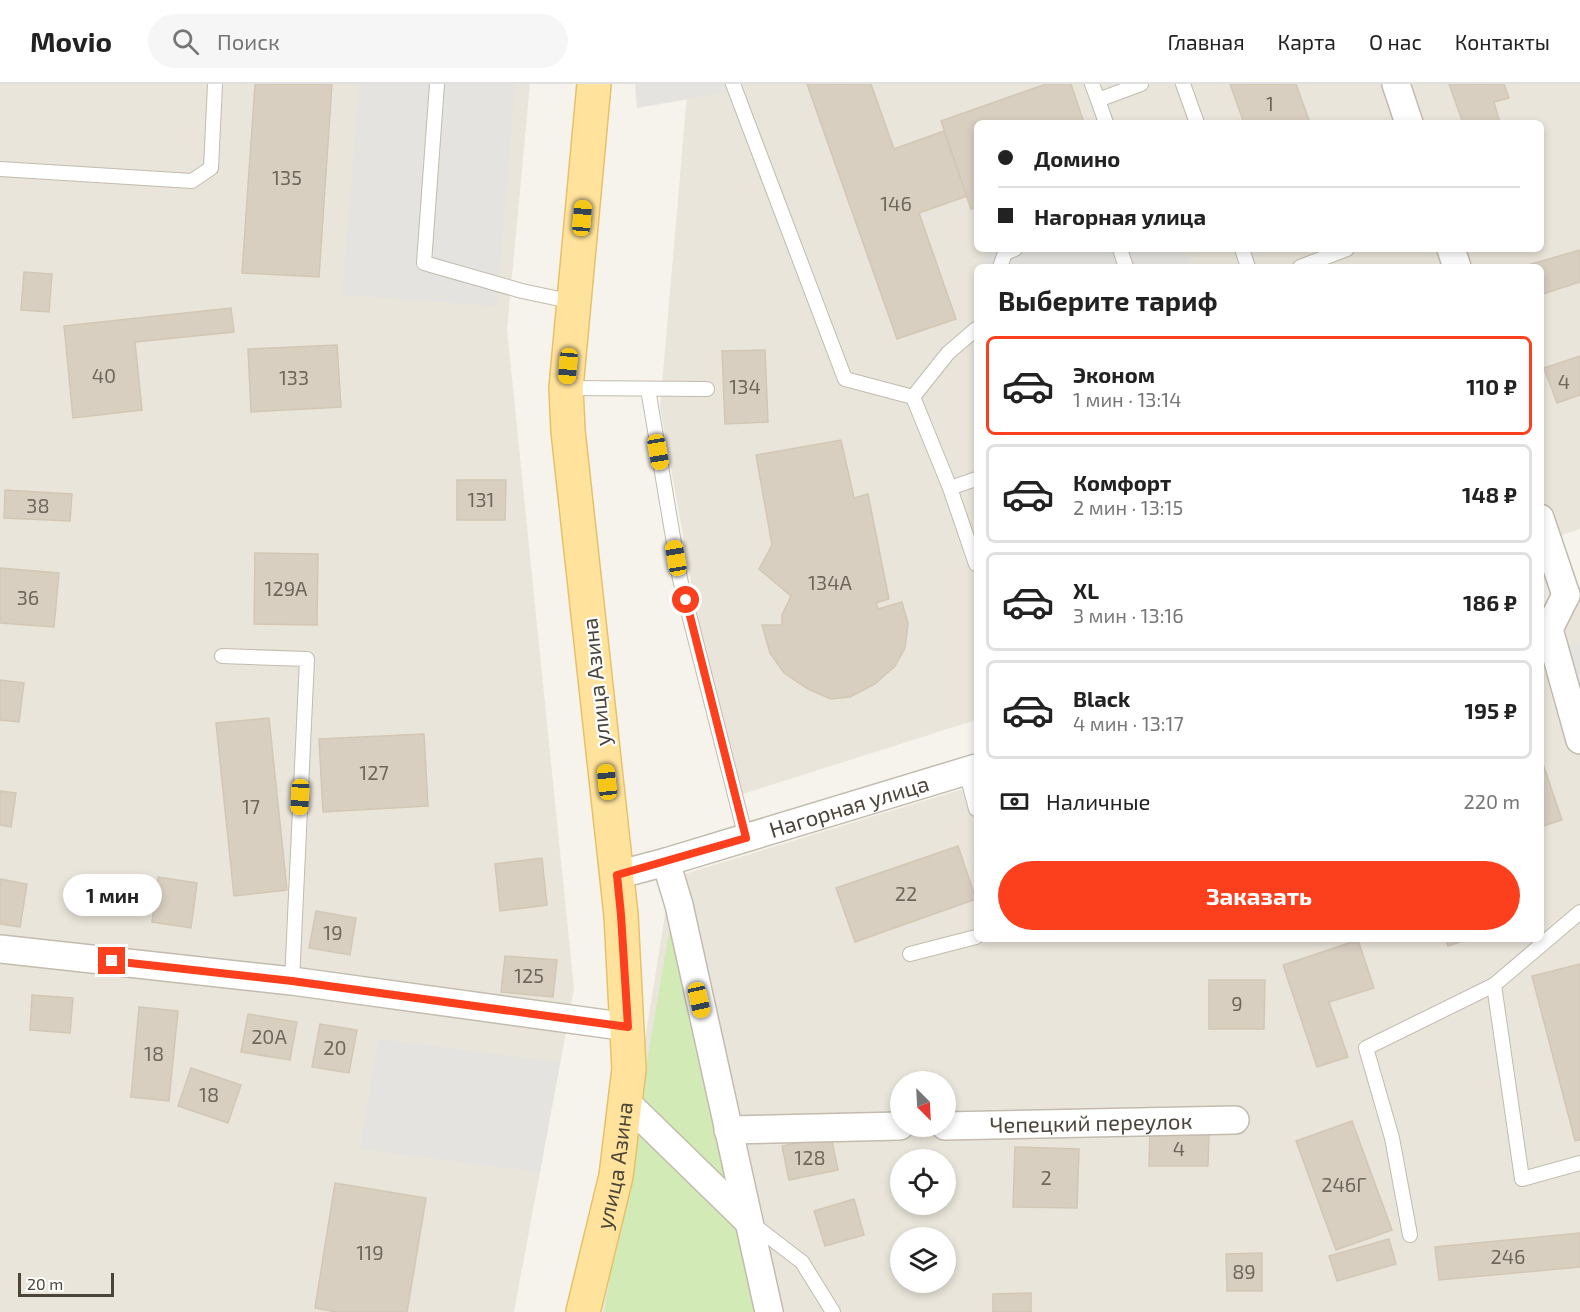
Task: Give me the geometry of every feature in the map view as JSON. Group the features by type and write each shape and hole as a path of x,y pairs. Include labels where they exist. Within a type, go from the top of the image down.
{"main road":[{"name":"улица Азина","path":"583,1312 616,1176 629,1069 621,915 568,431 566,388 594,84"}],"street":[{"path":"1396,84 1408,120"},
{"path":"1544,527 1573,593"},
{"path":"1544,601 1573,593"},
{"path":"1573,593 1550,628 1580,740"},
{"name":"Нагорная улица","path":"617,875 971,769"},
{"path":"666,862 679,905 769,1312"},
{"path":"0,949 292,981 628,1027"},
{"path":"625,1101 747,1220"},
{"name":"Чепецкий переулок","path":"956,1126 1235,1120"},
{"path":"728,1130 890,1126"}],"lane":[{"path":"0,169 192,181 211,168 215,84"},
{"path":"437,84 424,264 522,291 574,302"},
{"path":"733,84 845,379 913,397"},
{"path":"1092,84 1105,120"},
{"path":"1098,100 1141,84"},
{"path":"1183,84 1195,120"},
{"path":"1308,264 1339,252"},
{"path":"913,397 948,353 974,331"},
{"path":"566,388 707,389"},
{"path":"648,389 680,579 746,838"},
{"path":"913,397 950,488 974,558"},
{"path":"950,488 974,479"},
{"path":"222,656 307,659 292,981"},
{"path":"971,769 974,793"},
{"path":"1410,1235 1392,1138 1366,1048 1494,985 1580,912"},
{"path":"910,954 974,938"},
{"path":"1494,985 1522,1179 1580,1163"},
{"path":"747,1220 802,1262 833,1312"}],"shaded area":[{"path":"0,84 530,84 507,329 574,989 514,1312 0,1312"},
{"path":"359,84 515,84 497,306 342,295"},
{"path":"635,84 725,84 729,92 637,108"},
{"path":"688,84 1580,84 1580,529 1544,541 1544,264 974,264 974,721 730,798 660,407"},
{"path":"986,252 1185,252 1190,264 984,264"},
{"path":"1580,602 1580,1312 601,1312 671,878 974,786 974,942 1544,942 1544,613"},
{"path":"1580,643 1580,688 1567,647"},
{"path":"378,1039 560,1062 540,1172 360,1149"}],"green space":[{"path":"670,927 761,1312 604,1312"}],"building":[{"path":"255,84 332,84 319,277 242,273"},
{"path":"807,84 871,84 894,149 944,131 967,196 919,213 956,319 897,339"},
{"path":"1046,84 1071,84 1083,120 974,120 974,208 971,209 941,121"},
{"path":"1230,84 1296,84 1309,120 1243,120"},
{"path":"1449,84 1504,84 1509,98 1494,102 1499,120 1462,120"},
{"path":"1580,250 1580,282 1544,294 1544,264 1531,264"},
{"path":"24,272 52,274 49,312 21,310"},
{"path":"231,308 234,332 135,342 142,410 73,418 64,326"},
{"path":"337,345 341,407 251,412 248,349"},
{"path":"765,350 768,422 725,424 722,351"},
{"path":"1580,356 1580,395 1557,403 1544,368"},
{"path":"841,440 854,498 868,494 889,599 876,603 878,609 902,602 908,623 905,648 895,666 875,684 850,697 831,699 808,689 784,673 770,653 762,625 782,625 782,615 791,596 759,569 772,545 756,455"},
{"path":"457,480 506,480 505,520 457,520"},
{"path":"5,490 72,494 70,521 4,518"},
{"path":"255,553 318,554 317,625 254,624"},
{"path":"0,568 59,573 54,627 0,623"},
{"path":"0,680 24,683 19,722 0,720"},
{"path":"269,718 287,890 234,896 216,723"},
{"path":"424,734 428,806 323,812 319,739"},
{"path":"1544,767 1562,820 1544,826"},
{"path":"0,791 16,793 11,827 0,825"},
{"path":"958,846 974,893 974,900 855,942 836,888"},
{"path":"542,858 547,905 500,911 495,864"},
{"path":"158,877 197,883 191,928 152,922"},
{"path":"0,879 27,884 20,927 0,924"},
{"path":"316,911 356,918 350,955 309,948"},
{"path":"1352,942 1359,942 1374,988 1329,1002 1348,1057 1317,1067 1283,965"},
{"path":"1446,942 1460,942 1448,946"},
{"path":"505,956 557,960 553,997 501,992"},
{"path":"1580,964 1580,1140 1575,1141 1532,976"},
{"path":"1209,980 1265,980 1264,1029 1209,1029"},
{"path":"32,995 73,998 70,1033 30,1030"},
{"path":"139,1007 178,1011 169,1101 131,1097"},
{"path":"248,1014 297,1022 290,1060 241,1052"},
{"path":"320,1024 357,1030 349,1073 312,1067"},
{"path":"191,1068 241,1085 228,1123 178,1106"},
{"path":"1352,1121 1392,1230 1336,1250 1296,1141"},
{"path":"1150,1131 1209,1132 1208,1166 1149,1166"},
{"path":"831,1136 838,1170 789,1180 782,1146"},
{"path":"1015,1147 1079,1149 1077,1208 1013,1207"},
{"path":"335,1183 426,1198 407,1312 336,1312 315,1308"},
{"path":"854,1199 864,1235 825,1246 814,1211"},
{"path":"1580,1233 1580,1267 1439,1280 1435,1247"},
{"path":"1389,1239 1396,1264 1337,1281 1329,1256"},
{"path":"1262,1253 1262,1291 1227,1291 1226,1254"},
{"path":"1031,1293 1031,1312 993,1312 993,1294"}],"route":[{"path":"112,961 292,981 628,1027 617,875 746,838 686,600"}]}
